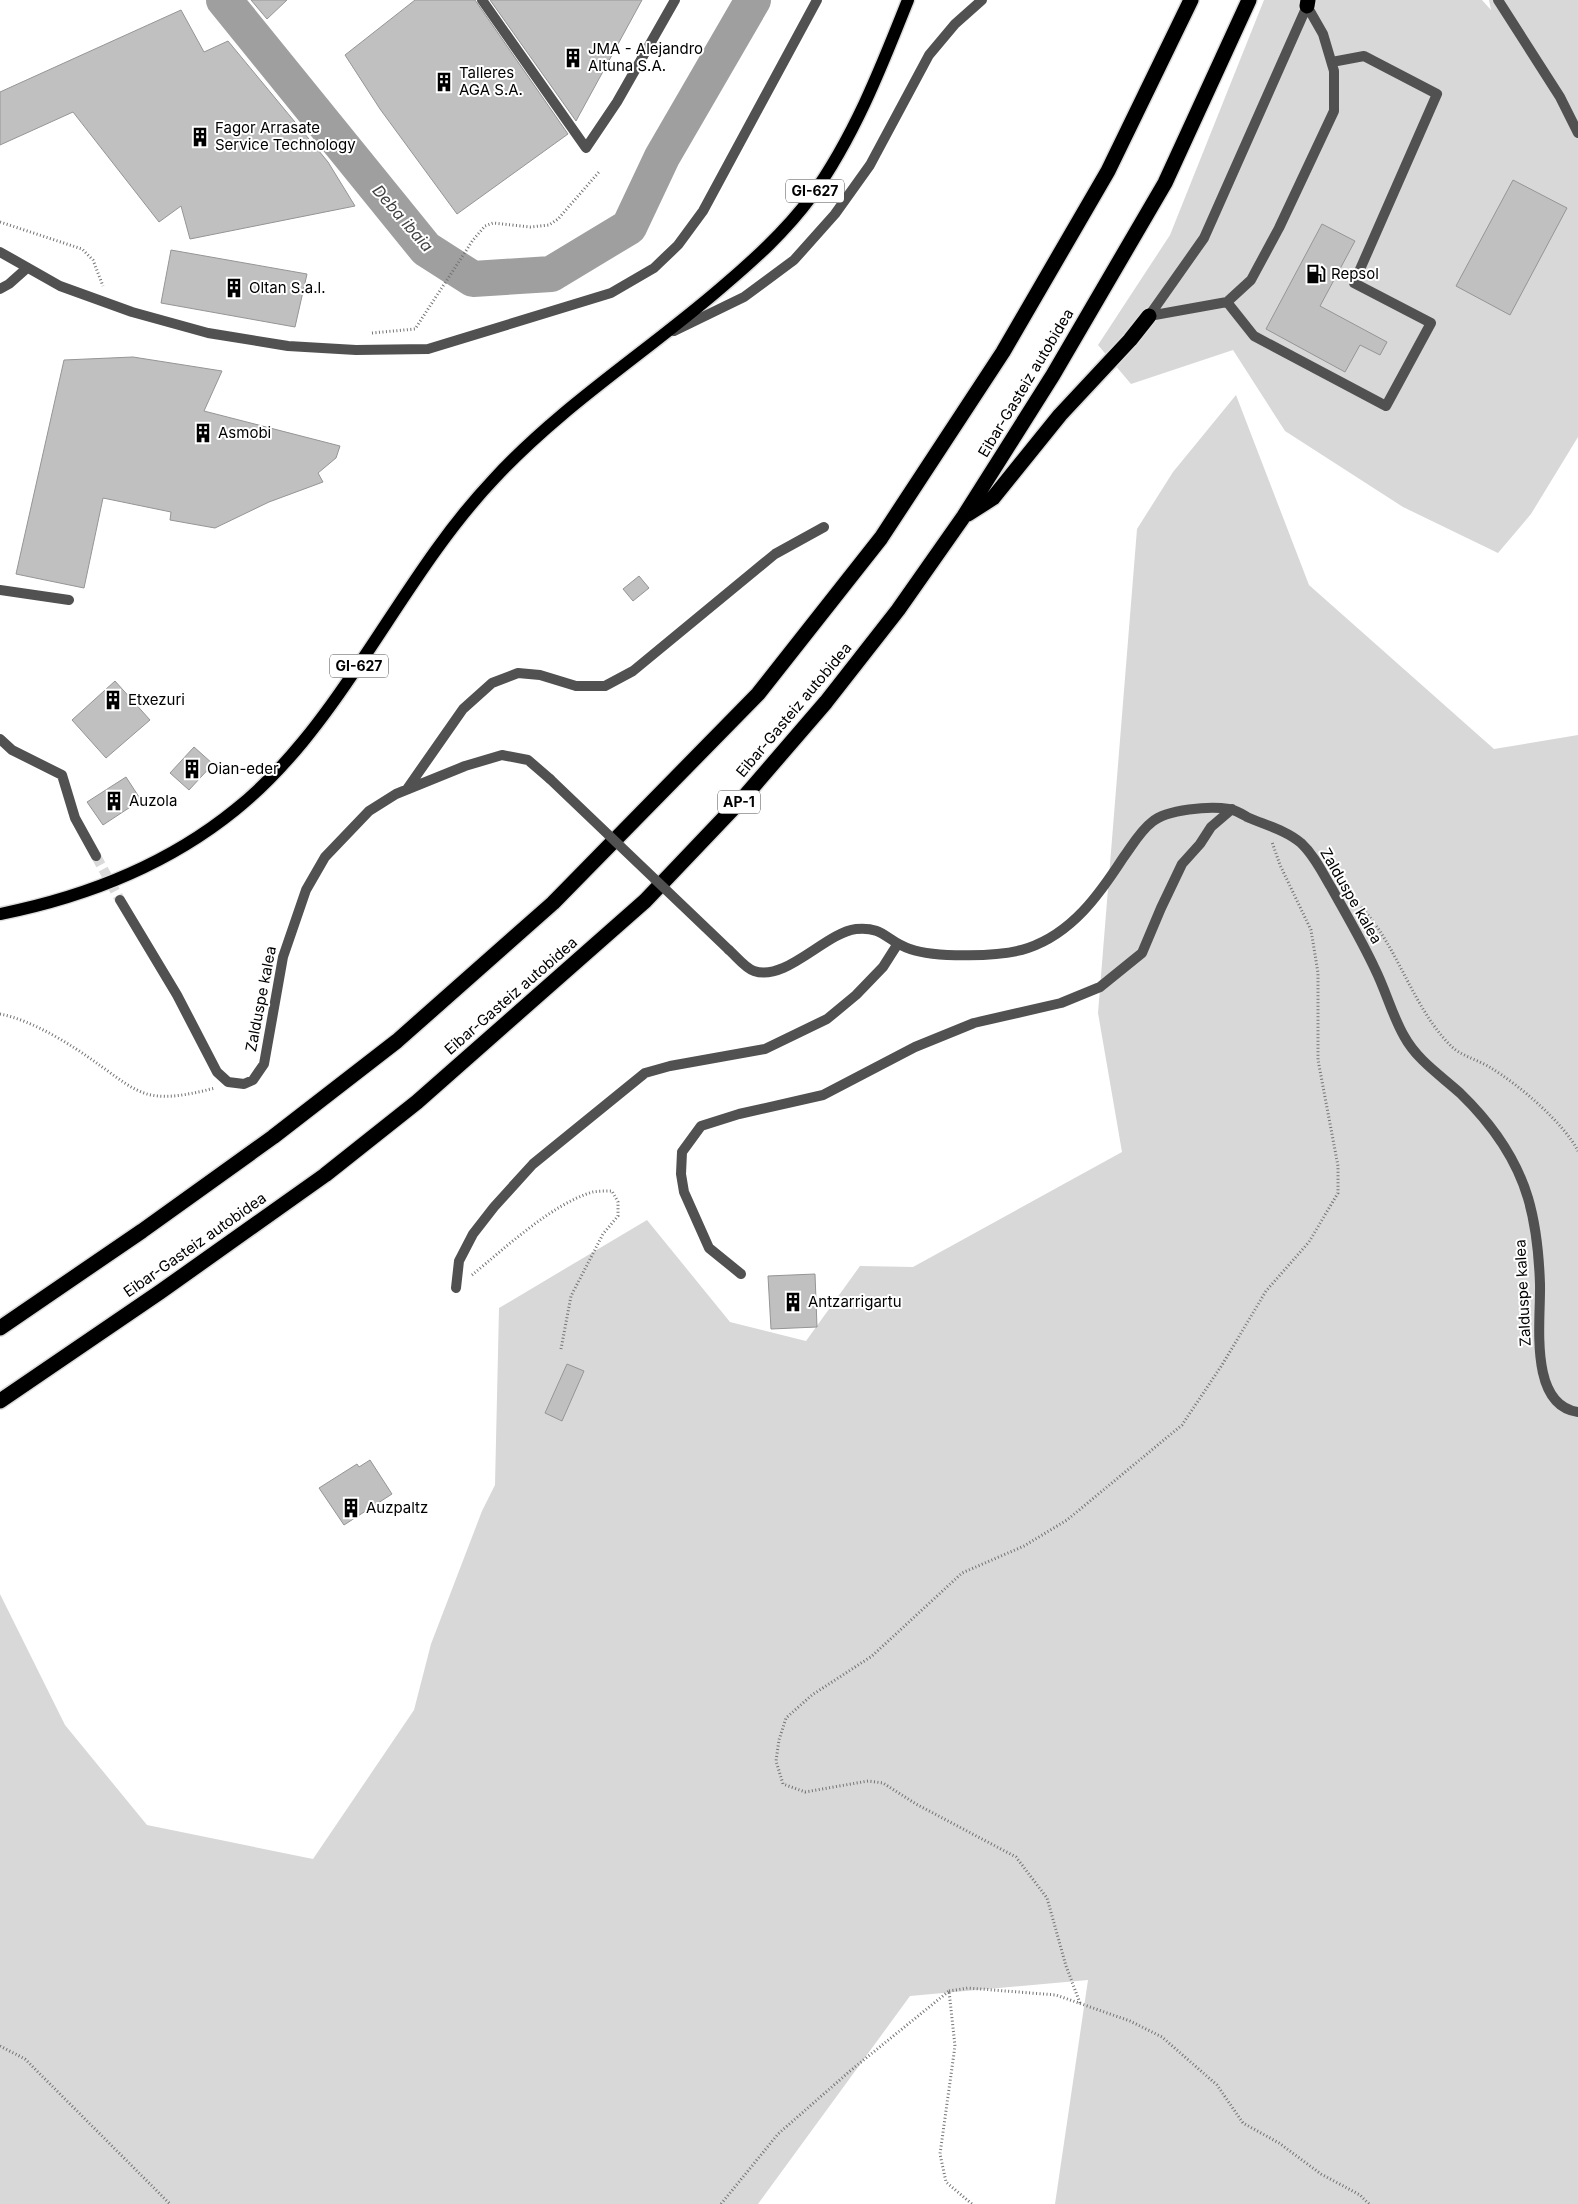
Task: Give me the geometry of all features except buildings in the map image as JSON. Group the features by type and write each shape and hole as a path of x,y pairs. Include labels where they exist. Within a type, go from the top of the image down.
{"highway":[{"path":"0,1328 142,1231 273,1137 397,1041 553,903 758,694 881,538 1003,352 1108,171 1191,0"},
{"name":"Eibar-Gasteiz autobidea","path":"0,1401 160,1292 326,1175 417,1102 645,901 745,796 826,702 898,610 964,516 1053,375 1165,183 1249,0"},
{"path":"964,516 993,498 1060,415 1130,340 1149,316"}],"main road":[{"name":"GI-627","path":"0,914 30,908 104,885 163,858 235,811 268,780 300,745 359,666 416,580 492,480 575,404 661,337 750,263 810,198 858,118 908,0"}],"street":[{"path":"482,0 586,148 617,102 675,0"},
{"path":"0,252 60,286 132,312 208,333 288,346 356,350 428,349 611,293 654,268 678,245 703,211 817,0"},
{"path":"661,337 744,297 794,260 835,214 870,165 929,55 955,24 982,0"},
{"path":"1498,0 1560,97 1578,133"},
{"path":"1149,316 1227,302 1250,280 1279,228 1334,111 1334,71 1332,62 1323,34 1308,3"},
{"path":"1149,316 1204,238 1308,3"},
{"path":"1227,302 1254,336 1386,406 1431,323 1354,283 1437,94 1364,56 1332,62"},
{"path":"0,289 9,284 27,268"},
{"path":"406,790 463,709 492,683 518,673 540,675 576,686 605,686 633,671 775,554 824,527"},
{"path":"0,590 69,600"},
{"path":"0,739 12,750 62,775 75,818 96,856"},
{"name":"Zalduspe kalea","path":"226,1081 237,1085 249,1083 262,1069 283,957 298,908 315,871 324,857 369,811 396,794 465,766 502,755 528,760 753,971 773,973 809,954 833,937 854,929 878,930 897,945 914,951 950,954 1002,954 1028,949 1049,939 1074,921 1109,880 1152,821 1162,815 1185,811 1232,809 1285,832 1301,843 1313,857 1375,968 1404,1037 1428,1065 1472,1105 1510,1155 1528,1198 1535,1234 1540,1283 1540,1354 1544,1378 1550,1394 1559,1405 1568,1411 1578,1412"},
{"path":"741,1274 709,1248 684,1192 680,1174 682,1152 701,1126 739,1114 823,1096 915,1047 974,1023 1061,1003 1100,987 1142,953 1182,864 1200,844 1211,827 1232,809"},
{"path":"120,900 181,1002 213,1065 226,1081"},
{"path":"456,1288 459,1261 473,1234 494,1207 533,1164 646,1073 670,1066 765,1049 827,1019 856,995 883,967 897,945"}],"path":[{"path":"368,334 415,329 484,226 494,223 530,227 549,225 558,219 599,172"},
{"path":"0,222 82,250 93,260 104,290"},
{"path":"1080,2002 1066,1966 1047,1898 1016,1857 916,1804 883,1783 868,1781 805,1792 783,1784 776,1761 779,1740 786,1718 812,1695 872,1656 962,1573 1024,1546 1067,1520 1182,1425 1222,1366 1266,1290 1309,1242 1338,1193 1338,1166 1318,1060 1318,973 1311,930 1280,865 1266,825"},
{"path":"1355,901 1369,915 1434,1028 1453,1049 1490,1067 1514,1083 1558,1124 1578,1151"},
{"path":"0,1014 50,1033 77,1048 134,1088 151,1095 179,1096 214,1088 226,1081"},
{"path":"456,1288 536,1224 572,1200 594,1192 612,1190 618,1202 618,1216 603,1234 571,1296 561,1349"},
{"path":"721,2204 778,2134 850,2071 950,1991 968,1988 1056,1995 1130,2021 1162,2036 1217,2085 1243,2123 1279,2144 1321,2174 1360,2195 1370,2204"},
{"path":"950,1991 954,2046 940,2154 946,2182 972,2204"},
{"path":"0,2046 25,2059 170,2204"}],"shaded area":[{"path":"1264,0 1482,0 1491,10 1489,0 1578,0 1578,437 1531,514 1498,553 1403,507 1285,431 1233,350 1131,384 1098,345 1170,235"},
{"path":"1236,395 1309,585 1494,749 1578,735 1578,2204 1055,2204 1088,1980 910,1996 758,2204 0,2204 0,1594 65,1725 147,1825 313,1859 414,1710 431,1644 482,1511 495,1485 499,1308 647,1220 730,1322 806,1341 860,1266 913,1267 1122,1152 1098,1013 1137,529 1173,472"}],"waterway":[{"name":"Deba ibaia","path":"224,0 426,249 473,279 551,274 629,227 662,157 753,0"}],"tunnel":[{"path":"96,856 120,900"}],"place":[{"name":"JMA - Alejandro Altuna S.A.","path":"573,58"},
{"name":"Talleres AGA S.A.","path":"444,82"},
{"name":"Fagor Arrasate Service Technology","path":"200,137"},
{"name":"Repsol","path":"1316,274"},
{"name":"Oltan S.a.l.","path":"234,288"},
{"name":"Asmobi","path":"203,433"},
{"name":"Etxezuri","path":"113,700"},
{"name":"Oian-eder","path":"192,769"},
{"name":"Auzola","path":"114,801"},
{"name":"Antzarrigartu","path":"793,1302"},
{"name":"Auzpaltz","path":"351,1508"}]}
